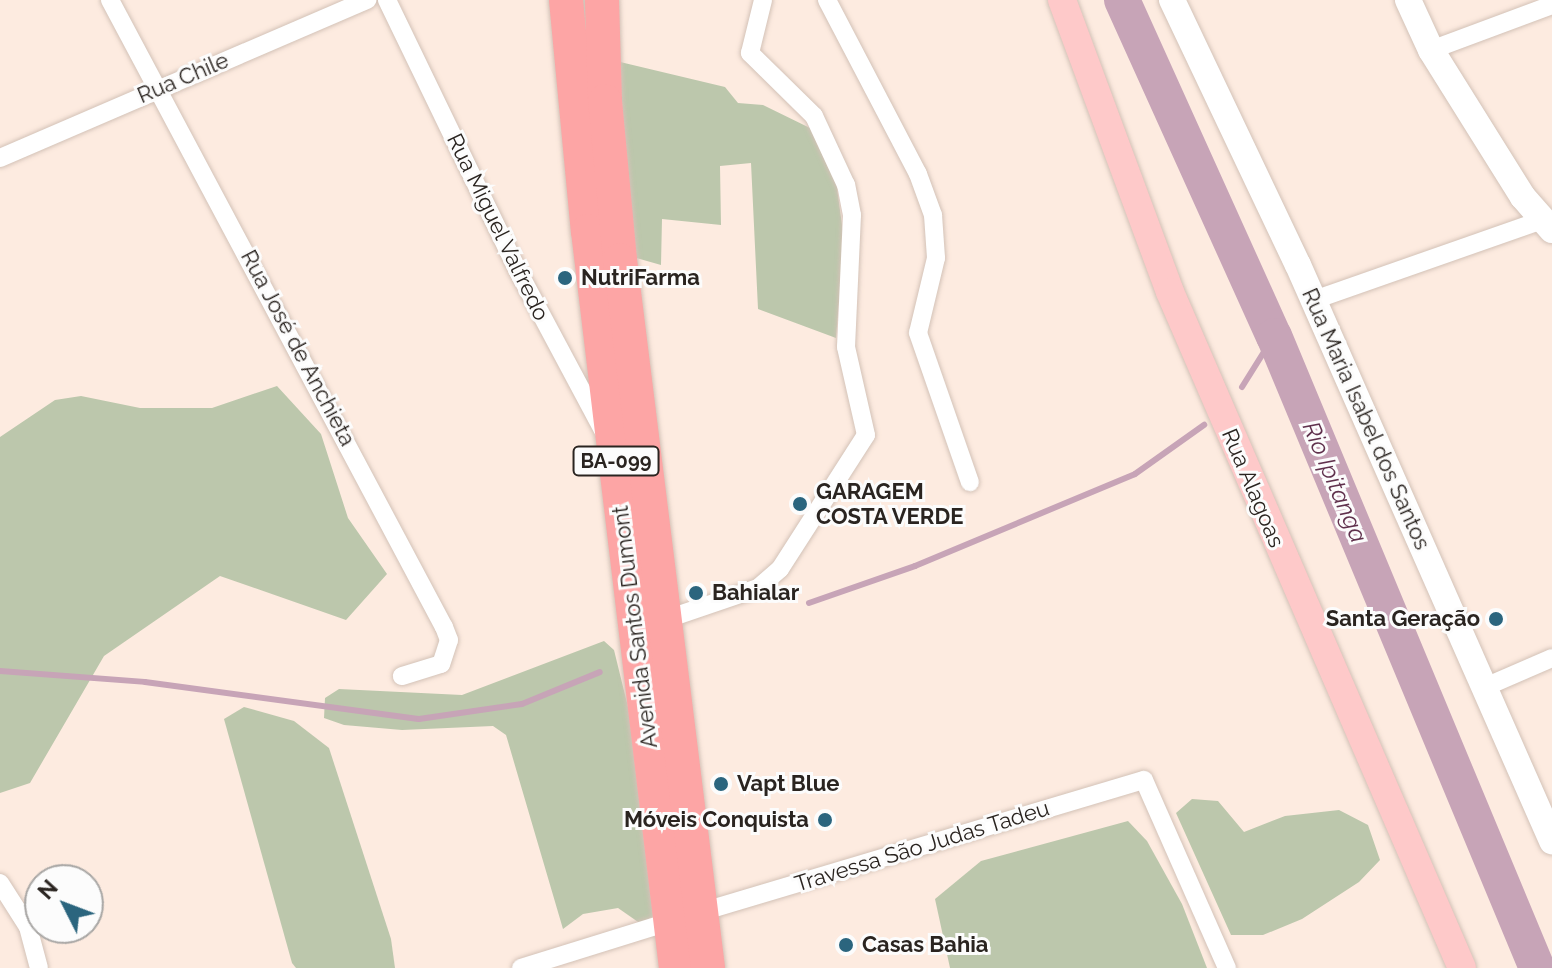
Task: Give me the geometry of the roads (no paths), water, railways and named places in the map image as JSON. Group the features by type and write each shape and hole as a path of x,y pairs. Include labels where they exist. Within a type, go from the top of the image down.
{"highway":[{"name":"Avenida Santos Dumont","path":"602,0 605,101 620,260 667,619 685,917 676,968"},
{"name":"Avenida Santos Dumont","path":"565,1 614,452 685,917 708,968"}],"main road":[{"name":"Rua Alagoas","path":"1062,0 1170,292 1462,968"},
{"name":"Rua Maria Isabel dos Santos","path":"1172,0 1314,300 1552,841"},
{"path":"1408,0 1431,50 1547,225"}],"street":[{"name":"Rua José de Anchieta","path":"110,0 161,88 444,627 449,640 441,664 402,676"},
{"name":"Rua Chile","path":"0,158 367,0"},
{"name":"Rua Miguel Valfredo","path":"387,0 518,271 614,452"},
{"path":"667,619 758,588 780,569 866,435 846,347 852,215 842,171 814,116 750,53 763,0"},
{"path":"827,0 918,174 933,215 936,258 918,333 970,482"},
{"path":"1431,50 1552,5"},
{"path":"1314,300 1547,225"},
{"path":"1483,688 1552,658"},
{"name":"Travessa São Judas Tadeu","path":"521,968 1144,780 1227,968"},
{"path":"0,883 28,927 39,968"}],"waterway":[{"name":"Rio Ipitanga","path":"1122,0 1274,336 1537,968"},
{"path":"1242,387 1274,336"},
{"path":"809,603 915,566 1135,474 1204,425"},
{"path":"0,671 145,682 419,719 522,704 600,672"}],"place":[{"name":"NutriFarma","path":"565,278"},
{"name":"GARAGEM COSTA VERDE","path":"800,504"},
{"name":"Bahialar","path":"696,593"},
{"name":"Santa Geração","path":"1496,619"},
{"name":"Vapt Blue","path":"721,784"},
{"name":"Móveis Conquista","path":"825,820"},
{"name":"Casas Bahia","path":"846,945"}]}
